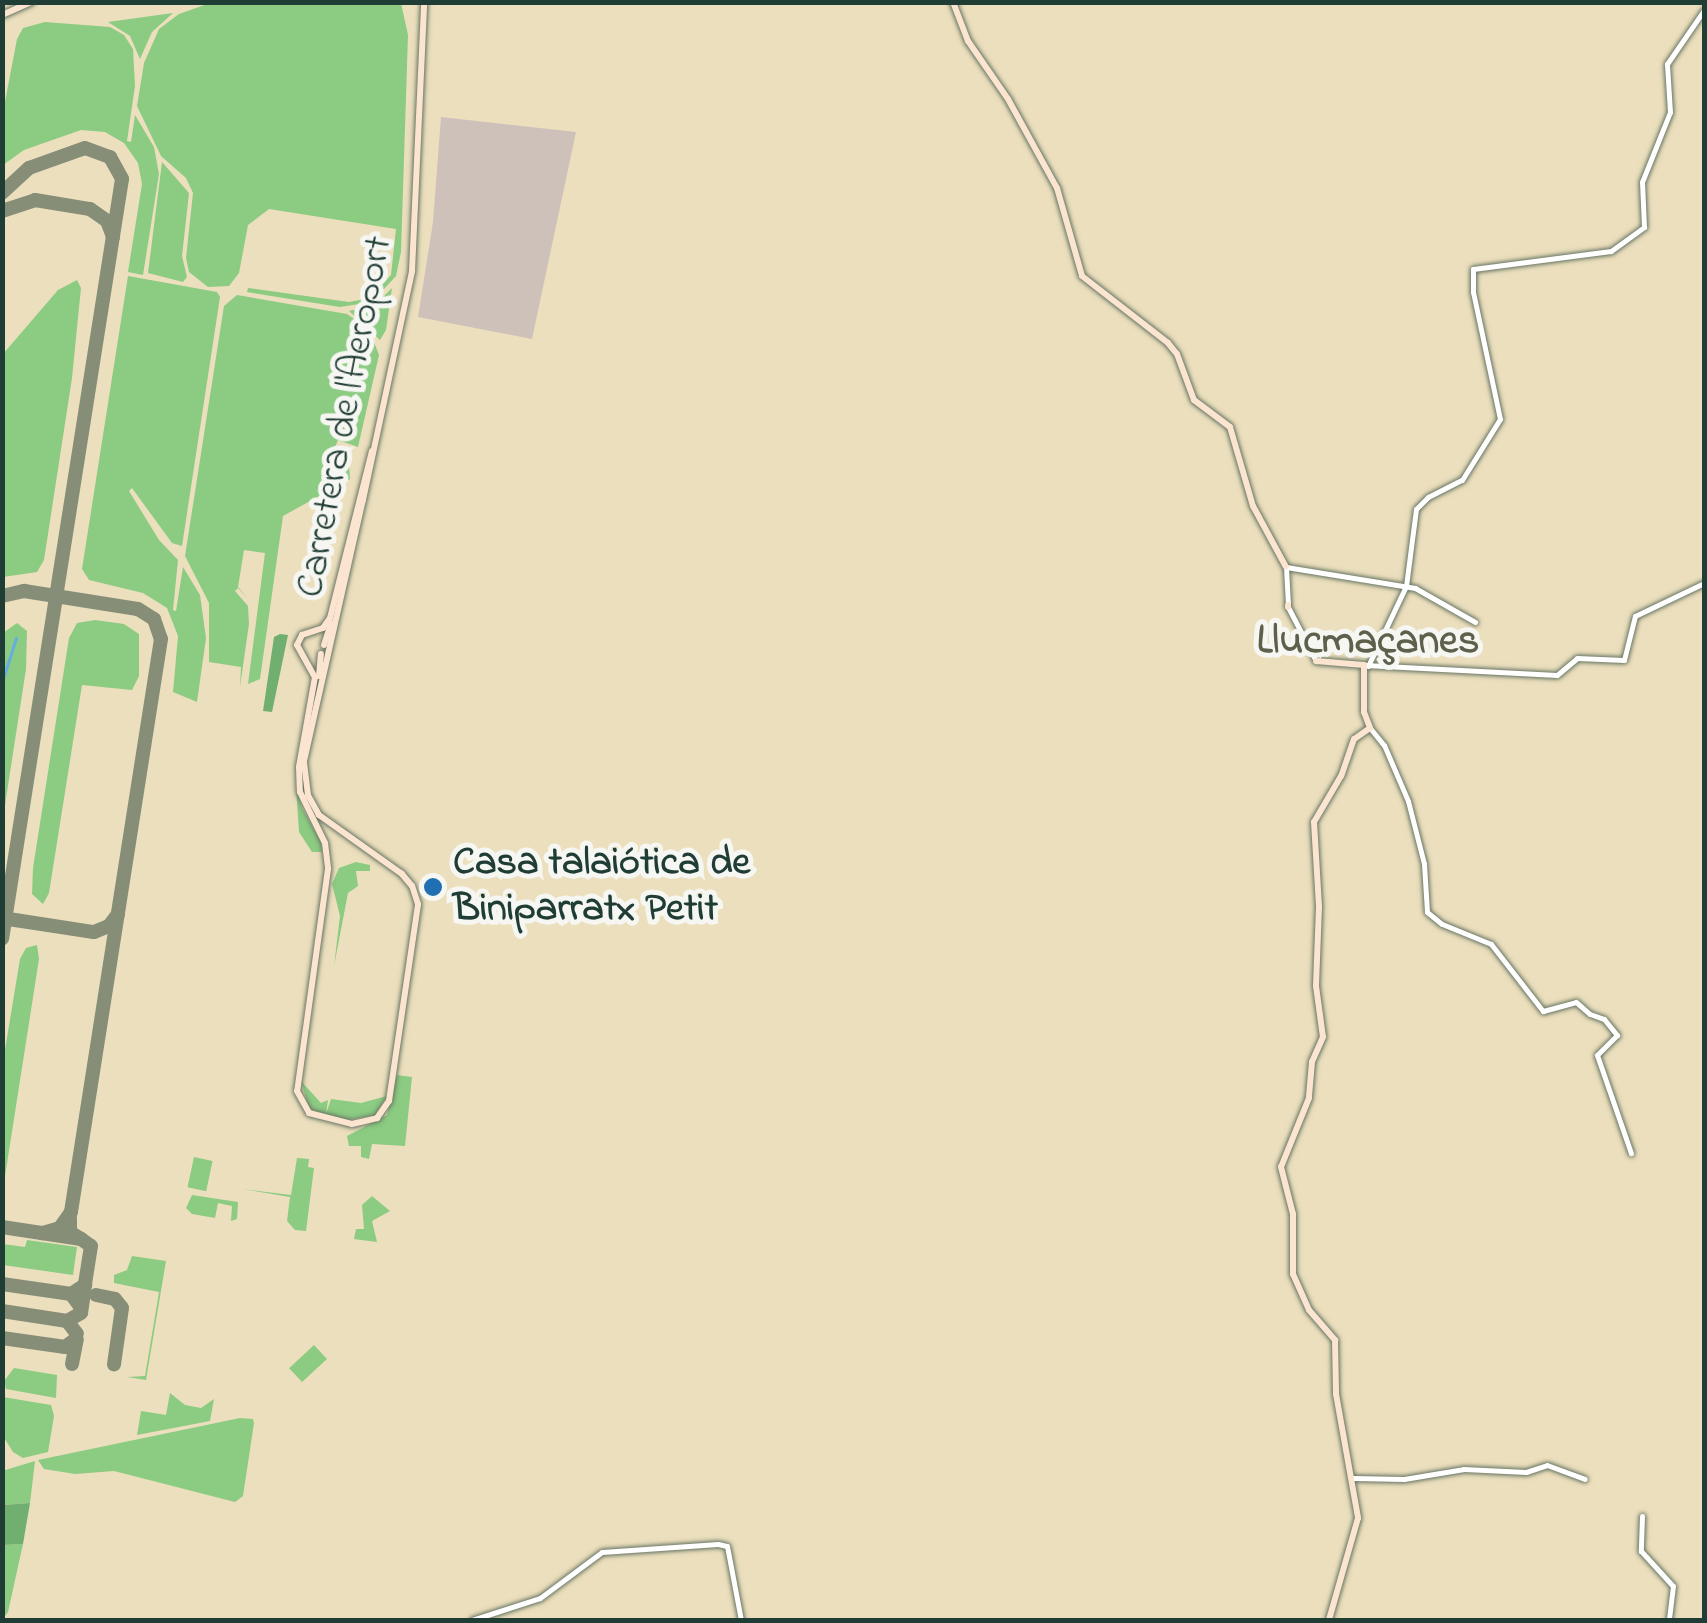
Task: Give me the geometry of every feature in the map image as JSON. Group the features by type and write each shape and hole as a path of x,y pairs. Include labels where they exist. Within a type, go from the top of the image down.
{"main road":[{"path":"2,15 32,2"},
{"name":"Carretera de l'Aeroport","path":"304,657 315,677 299,767 300,792 327,852 328,869 297,1078 301,1105 317,1117 362,1124 384,1111 391,1095 418,911 414,890 402,874 322,818 305,780 305,752 412,271 424,2"},
{"path":"953,2 968,41 1008,99 1057,188 1082,276 1172,347 1194,400 1230,427 1253,506 1286,567"},
{"path":"322,649 304,657 298,641 323,628 330,618 372,450"},
{"path":"316,702 322,649 347,573"},
{"path":"310,632 319,636 322,649"},
{"path":"1316,661 1366,666 1364,712 1370,728 1354,739 1340,776 1314,822 1319,907 1316,986 1323,1037 1312,1062 1309,1098 1282,1167 1293,1214 1294,1274 1306,1304 1335,1340 1336,1394 1353,1478 1357,1530 1340,1569 1329,1620"}],"street":[{"path":"1704,10 1667,64 1670,112 1642,182 1644,227 1611,251 1473,269 1474,292 1501,416 1462,480 1434,494 1414,515 1406,586 1366,666 1557,675 1577,658 1624,660 1635,616 1704,583"},
{"path":"1316,661 1288,606 1286,567 1406,586 1475,622"},
{"path":"1370,728 1384,745 1408,801 1424,864 1427,912 1442,924 1490,944 1543,1011 1576,1002 1604,1019 1617,1034 1597,1056 1631,1153"},
{"path":"1353,1478 1404,1479 1438,1470 1526,1472 1557,1467 1585,1479"},
{"path":"1642,1516 1641,1551 1673,1586 1669,1620"},
{"path":"472,1620 540,1598 602,1552 718,1544 727,1546 741,1620"}],"shaded area":[{"path":"441,117 576,132 532,339 418,317 433,222"}],"green space":[{"path":"213,2 401,3 408,35 401,252 396,276 372,302 340,307 247,292 248,288 349,302 370,298 391,275 396,229 269,209 248,225 239,273 229,286 208,287 189,272 186,258 193,193 186,178 161,156 137,106 144,63 159,29 179,14"},
{"path":"173,13 152,32 140,59 130,36 108,22"},
{"path":"45,22 110,27 124,35 133,49 135,86 127,141 131,142 135,115 154,147 159,174 143,275 128,272 142,184 138,163 124,143 105,132 81,130 24,150 3,165 3,112 17,39 23,28"},
{"path":"162,162 189,193 182,256 187,277 183,282 148,273"},
{"path":"128,276 217,292 220,297 182,546 172,543 132,488 129,491 159,540 178,560 173,610 176,611 183,567 200,595 206,638 197,702 173,692 178,636 167,608 143,593 89,580 82,569"},
{"path":"77,280 81,288 72,378 44,560 37,572 3,577 3,354 58,290"},
{"path":"392,288 386,330 380,340 349,311 375,305"},
{"path":"237,295 347,314 369,329 379,355 358,447 338,440 333,452 349,465 350,479 283,516 260,679 248,684 265,553 244,550 238,587 248,599 238,588 235,591 248,606 249,624 240,687 241,667 209,662 209,603 185,556 224,306"},
{"path":"95,620 124,624 139,634 139,676 132,690 82,685 49,893 43,904 32,894 33,868 69,638 77,623"},
{"path":"17,623 27,631 26,669 3,818 3,633"},
{"path":"288,635 272,712 263,711 274,637"},
{"path":"296,787 322,852 312,852 299,832"},
{"path":"356,862 370,865 370,871 356,871 358,886 348,893 334,966 340,916 332,884 339,868"},
{"path":"37,945 39,959 3,1189 3,1062 20,959 26,948"},
{"path":"397,1075 412,1077 405,1146 372,1144 369,1159 361,1157 361,1146 349,1146 347,1136 387,1115"},
{"path":"301,1081 321,1103 328,1100 326,1114 331,1099 361,1103 387,1096 375,1115 348,1120 318,1113 309,1108"},
{"path":"194,1157 213,1161 206,1191 188,1187"},
{"path":"297,1158 309,1159 308,1167 314,1168 306,1231 295,1230 287,1221 290,1197 242,1189 291,1195"},
{"path":"192,1195 238,1202 237,1219 231,1221 232,1206 218,1203 215,1218 192,1214 186,1208"},
{"path":"372,1196 390,1211 372,1221 377,1242 354,1239 356,1229 364,1229 362,1205"},
{"path":"27,1240 77,1247 73,1275 3,1265 3,1244 25,1247"},
{"path":"132,1256 166,1261 146,1380 127,1377 145,1376 159,1292 114,1283 114,1275 127,1270"},
{"path":"314,1345 327,1359 302,1382 289,1368"},
{"path":"14,1368 57,1375 56,1398 6,1389 4,1381"},
{"path":"170,1393 185,1405 201,1408 214,1399 210,1421 137,1435 141,1411 166,1415"},
{"path":"3,1397 51,1405 54,1416 48,1452 23,1458 13,1452 3,1436"},
{"path":"240,1418 253,1419 254,1423 243,1496 235,1502 114,1471 75,1474 44,1469 38,1460"},
{"path":"35,1461 30,1503 3,1505 2,1471"},
{"path":"30,1503 23,1544 3,1545 3,1505"},
{"path":"23,1544 8,1612 2,1620 2,1545"}],"waterway":[{"path":"2,682 16,638"}],"taxiway":[{"path":"2,193 29,168 85,148 110,157 122,179 2,939"},
{"path":"2,211 35,200 90,209 107,221 113,237"},
{"path":"2,596 24,591 138,609 154,619 161,639 71,1212 60,1228 42,1233"},
{"path":"2,918 94,932 109,926 118,914"},
{"path":"2,1227 81,1239 70,1232 70,1218"},
{"path":"81,1239 91,1246 85,1285"},
{"path":"2,1284 71,1294 81,1308"},
{"path":"71,1294 85,1285 81,1313 67,1321 77,1334"},
{"path":"96,1295 115,1299 122,1308 114,1364"},
{"path":"2,1311 67,1321"},
{"path":"2,1338 65,1347 76,1339"},
{"path":"72,1364 77,1339"}],"place":[{"name":"Casa talaiótica de Biniparratx Petit","path":"433,887"}],"district":[{"name":"Llucmaçanes","path":"1368,642"}]}
